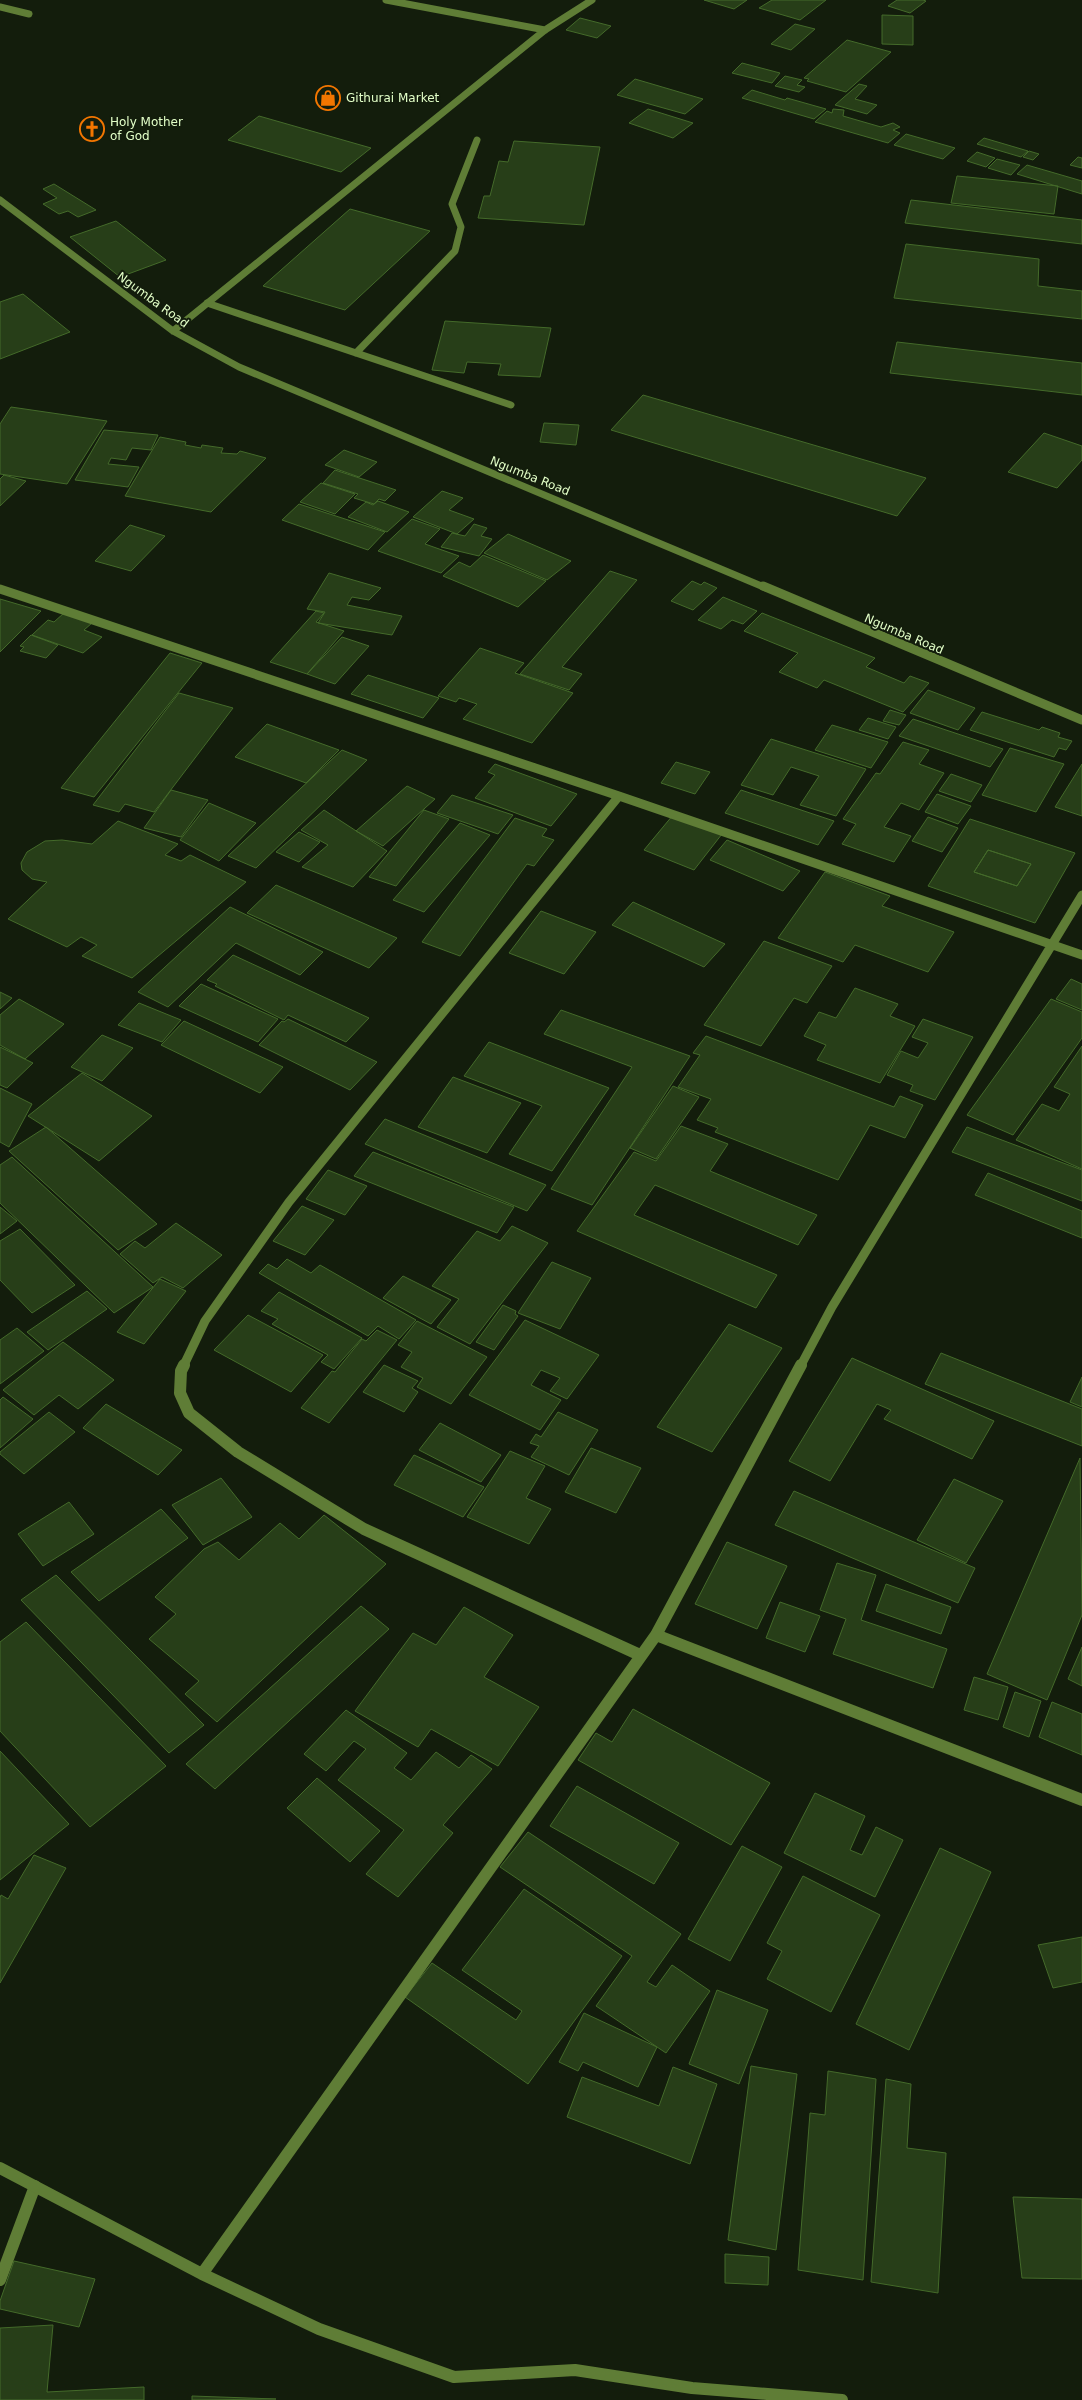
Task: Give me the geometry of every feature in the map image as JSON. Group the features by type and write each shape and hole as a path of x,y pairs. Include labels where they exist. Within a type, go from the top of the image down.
{"street":[{"path":"386,0 545,30"},
{"path":"173,331 545,30 592,0"},
{"path":"0,7 29,14"},
{"path":"356,353 455,251 462,230 459,219 453,212 452,204 477,140"},
{"name":"Ngumba Road","path":"2,204 173,331 239,367 1082,720"},
{"path":"207,303 511,405"},
{"path":"0,589 619,796 1082,955"},
{"path":"619,796 288,1202 205,1321 181,1371 180,1393 189,1413 238,1452 285,1478 364,1529 640,1655"},
{"path":"202,2274 640,1655 656,1636 832,1307 1082,895"},
{"path":"656,1636 1082,1800"},
{"path":"0,2168 202,2274 319,2329 454,2377 575,2370 692,2388 842,2400"},
{"path":"0,2280 35,2186"}],"building":[{"path":"704,0 747,0 734,9"},
{"path":"772,0 826,0 800,20 759,8"},
{"path":"897,0 926,1 910,13 888,6"},
{"path":"882,15 913,16 913,45 882,44"},
{"path":"580,18 611,26 597,38 566,30"},
{"path":"795,24 815,29 791,50 771,44"},
{"path":"847,40 891,52 846,92 807,81 809,79 804,78"},
{"path":"742,63 780,73 772,83 732,73"},
{"path":"785,76 802,80 797,85 805,87 799,92 775,86"},
{"path":"635,79 703,99 685,114 617,95"},
{"path":"859,84 867,86 855,99 877,105 867,114 835,105"},
{"path":"752,90 826,109 814,119 742,98"},
{"path":"648,109 693,123 673,138 629,123"},
{"path":"833,109 844,110 843,116 881,127 893,123 900,127 893,130 900,133 888,143 815,122 827,111 832,113"},
{"path":"259,116 371,148 341,172 228,140"},
{"path":"906,134 955,148 943,159 894,145"},
{"path":"984,138 1028,151 1021,157 977,144"},
{"path":"514,141 600,147 584,225 478,218 484,196 490,196 499,161 508,162"},
{"path":"1029,151 1039,154 1033,160 1023,157"},
{"path":"977,152 995,158 986,167 967,161"},
{"path":"1078,157 1082,158 1082,168 1070,165"},
{"path":"997,159 1020,165 1011,175 988,168"},
{"path":"1027,165 1082,181 1082,194 1017,174"},
{"path":"957,176 1058,186 1054,214 951,203"},
{"path":"54,184 96,210 78,217 68,211 59,214 43,204 57,198 43,189"},
{"path":"911,200 1082,220 1082,244 905,223"},
{"path":"350,209 430,231 345,310 263,286"},
{"path":"116,221 166,260 120,277 70,237"},
{"path":"906,244 1039,259 1038,286 1082,291 1082,319 894,298"},
{"path":"23,294 70,332 0,359 0,302"},
{"path":"445,321 551,328 540,377 498,375 501,364 467,362 464,373 432,370"},
{"path":"897,342 1082,363 1082,395 890,373"},
{"path":"643,395 926,478 897,516 611,430"},
{"path":"11,407 107,421 67,484 0,474 0,424"},
{"path":"544,423 579,425 576,445 540,442"},
{"path":"104,430 158,435 151,450 132,448 126,460 111,458 108,464 139,467 128,487 75,480"},
{"path":"1044,433 1082,446 1082,460 1057,488 1008,472"},
{"path":"160,437 186,442 185,445 201,448 202,445 223,448 221,453 237,454 240,451 266,458 211,512 125,496"},
{"path":"344,450 377,462 359,477 325,465"},
{"path":"335,470 396,490 385,501 379,499 374,504 354,498 358,494 323,483"},
{"path":"4,475 26,481 0,506 0,479"},
{"path":"321,483 355,494 335,514 300,502"},
{"path":"442,491 463,498 449,510 474,519 457,534 413,517"},
{"path":"378,501 409,512 387,532 348,517 366,502 373,505"},
{"path":"299,504 385,532 368,550 282,520"},
{"path":"412,519 440,529 425,544 459,556 441,573 378,551"},
{"path":"474,524 487,528 481,536 492,539 479,556 441,547 452,533 465,536"},
{"path":"130,525 165,536 131,571 95,561"},
{"path":"508,534 571,561 547,580 484,553"},
{"path":"483,555 546,581 518,607 443,576 459,562 470,567"},
{"path":"610,571 637,580 562,667 582,674 569,690 520,674"},
{"path":"329,573 381,588 369,600 352,597 347,605 402,616 392,635 318,623 325,612 307,609"},
{"path":"692,581 701,585 704,582 717,588 693,610 671,601"},
{"path":"723,597 757,611 743,624 732,620 721,629 698,620"},
{"path":"0,599 41,611 0,652"},
{"path":"316,611 324,613 316,622 344,631 307,674 270,662"},
{"path":"64,613 92,623 84,630 102,637 83,653 32,635 48,620 54,622"},
{"path":"762,613 875,658 866,667 904,683 910,676 929,683 903,712 824,680 817,688 779,672 798,653 744,631"},
{"path":"31,635 58,645 46,658 20,651 24,647 20,646"},
{"path":"342,637 369,646 335,684 307,674"},
{"path":"480,648 524,663 515,673 573,693 532,743 463,719 477,704 459,698 456,702 438,696"},
{"path":"170,653 202,663 94,797 61,788"},
{"path":"368,675 439,698 423,718 351,694"},
{"path":"928,690 975,708 958,730 910,713"},
{"path":"179,693 233,708 154,812 125,804 119,812 93,805"},
{"path":"890,710 906,715 899,725 883,721"},
{"path":"982,712 1039,730 1042,727 1060,733 1058,737 1072,741 1066,750 1059,748 1054,757 970,730"},
{"path":"868,718 896,727 888,739 859,730"},
{"path":"913,719 1003,749 990,767 899,736"},
{"path":"267,724 339,750 306,783 235,757"},
{"path":"832,725 888,742 871,768 815,750"},
{"path":"771,739 866,769 836,816 800,805 819,776 791,767 773,795 741,785"},
{"path":"903,742 929,750 919,764 944,773 919,810 901,803 884,827 911,836 894,862 842,844 856,824 843,819 876,773 880,774"},
{"path":"1010,748 1064,764 1036,812 982,795"},
{"path":"342,750 367,760 256,868 228,856"},
{"path":"676,762 710,772 695,794 661,783"},
{"path":"495,764 577,794 551,826 475,798 495,775 488,772"},
{"path":"1082,764 1082,816 1055,807"},
{"path":"951,774 982,785 971,802 939,791"},
{"path":"407,786 435,799 383,846 356,831"},
{"path":"171,790 208,800 181,837 144,828"},
{"path":"741,790 834,821 818,845 725,813"},
{"path":"937,794 971,806 958,824 925,812"},
{"path":"452,795 513,815 498,834 437,813"},
{"path":"209,803 256,823 219,861 180,840"},
{"path":"324,810 387,851 353,887 302,867 328,845 301,830"},
{"path":"424,810 449,819 396,886 369,877"},
{"path":"673,815 722,834 694,870 644,850"},
{"path":"928,817 958,828 942,852 912,841"},
{"path":"515,818 547,829 542,836 554,840 534,866 527,864 460,956 422,942"},
{"path":"970,819 1075,853 1035,923 928,886","holes":["988,850 1031,864 1017,886 974,872"]},
{"path":"118,821 178,844 165,855 181,861 190,855 246,882 132,978 82,956 97,945 81,937 67,947 8,919 47,882 32,879 22,870 21,863 27,852 45,841 62,840 92,844"},
{"path":"460,823 490,835 424,912 393,900"},
{"path":"299,832 320,842 299,862 276,852"},
{"path":"727,840 800,871 783,891 710,860"},
{"path":"988,850 1031,864 1017,886 974,872"},
{"path":"825,872 890,896 882,906 954,932 928,972 855,945 843,962 778,938"},
{"path":"276,885 397,938 369,968 247,913"},
{"path":"633,902 725,944 704,967 612,925"},
{"path":"230,907 323,952 300,975 236,943 168,1007 138,992"},
{"path":"541,911 596,932 564,974 509,953"},
{"path":"764,941 832,966 807,1003 794,998 761,1046 704,1025"},
{"path":"233,955 369,1018 346,1042 288,1015 284,1020 215,986 217,984 207,980"},
{"path":"1071,979 1082,984 1082,1010 1056,999"},
{"path":"201,984 278,1019 258,1042 179,1006"},
{"path":"855,988 898,1004 890,1016 915,1026 880,1083 817,1060 826,1045 804,1036 819,1012 836,1018"},
{"path":"0,992 12,998 0,1009"},
{"path":"19,999 64,1024 25,1059 0,1045 0,1015"},
{"path":"1051,999 1082,1012 1082,1038 1013,1135 967,1115"},
{"path":"139,1003 181,1020 162,1042 118,1025"},
{"path":"561,1010 690,1056 592,1205 551,1189 632,1067 544,1034"},
{"path":"288,1019 377,1062 350,1090 259,1045 282,1021 284,1022"},
{"path":"923,1019 973,1037 935,1100 910,1091 913,1085 887,1075 901,1051 918,1058 928,1043 912,1037"},
{"path":"184,1021 283,1067 260,1093 161,1045"},
{"path":"102,1035 133,1048 102,1081 71,1067"},
{"path":"706,1036 894,1107 900,1096 923,1105 905,1138 870,1125 838,1180 715,1132 718,1128 697,1120 711,1099 678,1087 700,1055 693,1053"},
{"path":"489,1042 609,1088 552,1171 509,1154 542,1106 464,1076"},
{"path":"1082,1046 1082,1169 1016,1140 1042,1104 1059,1111 1070,1094 1054,1087"},
{"path":"0,1047 33,1063 7,1088 0,1085"},
{"path":"82,1073 152,1116 99,1161 28,1116"},
{"path":"453,1077 521,1103 487,1153 418,1127"},
{"path":"673,1086 699,1097 656,1159 630,1148"},
{"path":"0,1088 32,1104 9,1147 0,1142"},
{"path":"385,1119 546,1185 527,1211 365,1144"},
{"path":"681,1126 728,1144 710,1171 817,1215 798,1245 655,1185 634,1215 777,1275 756,1308 577,1231 634,1152 656,1161"},
{"path":"46,1127 157,1224 118,1250 9,1151"},
{"path":"967,1127 1082,1170 1082,1201 952,1152"},
{"path":"373,1152 514,1207 497,1233 354,1176"},
{"path":"12,1157 153,1287 114,1313 0,1203 0,1165"},
{"path":"328,1170 367,1186 345,1215 306,1199"},
{"path":"988,1173 1082,1211 1082,1238 975,1195"},
{"path":"302,1206 334,1220 305,1255 273,1241"},
{"path":"0,1207 17,1221 0,1234"},
{"path":"176,1223 222,1255 183,1288 162,1277 153,1283 120,1254 135,1241 145,1248"},
{"path":"512,1226 548,1243 470,1344 437,1327 459,1299 432,1286 477,1231 500,1241"},
{"path":"20,1229 75,1285 32,1313 0,1280 0,1241"},
{"path":"287,1259 311,1273 320,1265 416,1320 399,1339 378,1326 368,1336 259,1273 268,1264 277,1269"},
{"path":"552,1262 591,1278 560,1329 518,1313"},
{"path":"403,1276 451,1300 431,1324 383,1298"},
{"path":"160,1279 186,1291 144,1344 117,1332"},
{"path":"87,1291 107,1309 48,1350 27,1332"},
{"path":"279,1292 362,1338 334,1369 321,1362 328,1355 272,1324 278,1319 261,1311"},
{"path":"503,1305 516,1311 515,1314 518,1316 494,1350 476,1342"},
{"path":"248,1315 323,1355 291,1392 214,1350"},
{"path":"525,1320 599,1355 567,1399 550,1391 560,1378 541,1370 531,1385 561,1400 540,1430 469,1395"},
{"path":"417,1321 487,1357 451,1404 417,1387 423,1378 401,1367 412,1352 398,1345"},
{"path":"729,1324 782,1348 712,1452 657,1427"},
{"path":"17,1328 44,1351 0,1384 0,1340"},
{"path":"377,1330 397,1340 329,1423 301,1408 332,1371 335,1372 362,1339 366,1341"},
{"path":"63,1342 114,1380 78,1409 59,1395 34,1415 3,1390"},
{"path":"941,1353 1082,1409 1082,1446 925,1384"},
{"path":"852,1358 994,1421 972,1459 884,1419 891,1410 877,1404 830,1481 789,1461"},
{"path":"384,1365 418,1381 412,1388 418,1392 404,1412 363,1392"},
{"path":"1082,1377 1082,1407 1070,1402"},
{"path":"3,1397 33,1419 0,1448 0,1400"},
{"path":"106,1404 182,1450 158,1475 83,1428"},
{"path":"49,1412 75,1432 24,1474 0,1452"},
{"path":"558,1412 598,1430 569,1475 531,1457 539,1446 530,1443 536,1434 541,1437"},
{"path":"440,1423 501,1455 481,1482 419,1450"},
{"path":"591,1448 641,1468 616,1513 565,1492"},
{"path":"510,1451 545,1466 526,1498 551,1509 529,1544 467,1517"},
{"path":"414,1455 484,1487 463,1517 394,1485"},
{"path":"1080,1458 1082,1615 1047,1700 987,1674"},
{"path":"221,1478 252,1517 203,1545 172,1505"},
{"path":"954,1479 1003,1501 966,1563 917,1540"},
{"path":"794,1491 975,1568 958,1603 775,1525"},
{"path":"69,1502 94,1534 43,1566 18,1534"},
{"path":"161,1509 188,1538 99,1601 71,1572"},
{"path":"324,1515 386,1564 217,1722 185,1694 199,1681 149,1639 176,1614 155,1597 204,1549 218,1542 239,1560 280,1523 299,1539"},
{"path":"727,1542 787,1566 757,1629 695,1604"},
{"path":"837,1563 876,1575 861,1620 947,1649 933,1688 833,1654 846,1619 820,1610"},
{"path":"56,1575 204,1725 169,1753 21,1600"},
{"path":"886,1584 951,1607 941,1634 876,1611"},
{"path":"780,1602 820,1616 805,1652 766,1638"},
{"path":"361,1606 389,1629 215,1789 186,1764"},
{"path":"464,1607 513,1635 484,1677 539,1707 498,1766 431,1729 418,1747 355,1711 413,1633 436,1645"},
{"path":"26,1622 166,1766 90,1827 0,1731 0,1642"},
{"path":"1082,1647 1082,1686 1068,1679"},
{"path":"974,1677 1008,1687 998,1720 964,1710"},
{"path":"1015,1692 1041,1701 1029,1737 1003,1727"},
{"path":"1052,1702 1082,1714 1082,1755 1039,1737"},
{"path":"633,1709 770,1783 731,1845 578,1760 596,1733 612,1742"},
{"path":"346,1710 407,1753 394,1768 411,1780 436,1752 459,1768 471,1755 492,1769 443,1825 453,1833 398,1897 366,1874 404,1830 338,1780 366,1749 354,1741 326,1771 304,1754"},
{"path":"0,1751 69,1824 0,1880"},
{"path":"317,1778 380,1831 350,1862 287,1808"},
{"path":"577,1786 679,1843 654,1884 550,1826"},
{"path":"815,1793 865,1816 850,1850 862,1855 876,1827 903,1840 875,1897 784,1853"},
{"path":"528,1832 681,1934 647,1982 656,1987 672,1965 710,1991 666,2053 596,2006 632,1956 500,1867"},
{"path":"742,1846 782,1867 730,1961 688,1939"},
{"path":"940,1848 991,1872 909,2050 856,2024"},
{"path":"34,1855 66,1868 0,1983 0,1898 1,1895 8,1899"},
{"path":"803,1876 880,1915 831,2012 767,1979 782,1951 767,1943"},
{"path":"524,1889 622,1956 528,2084 405,1997 432,1963 516,2020 522,2011 462,1970"},
{"path":"1082,1937 1082,1982 1053,1988 1038,1945"},
{"path":"717,1990 768,2010 739,2084 689,2064"},
{"path":"584,2013 657,2047 638,2087 583,2062 578,2071 559,2062"},
{"path":"751,2066 797,2074 776,2250 728,2240"},
{"path":"673,2067 717,2084 690,2164 567,2117 582,2077 659,2106"},
{"path":"828,2071 876,2079 863,2280 798,2270 810,2113 825,2115"},
{"path":"886,2079 911,2084 907,2148 946,2153 938,2293 871,2282"},
{"path":"1013,2197 1082,2199 1082,2279 1022,2278"},
{"path":"725,2254 769,2257 768,2285 725,2283"},
{"path":"14,2261 95,2279 79,2327 0,2309 0,2301"},
{"path":"53,2325 47,2392 144,2387 144,2400 0,2400 0,2328"},
{"path":"192,2396 276,2399 192,2400"}],"place":[{"name":"Githurai Market","path":"328,98"},
{"name":"Holy Mother of God","path":"92,129"}]}
